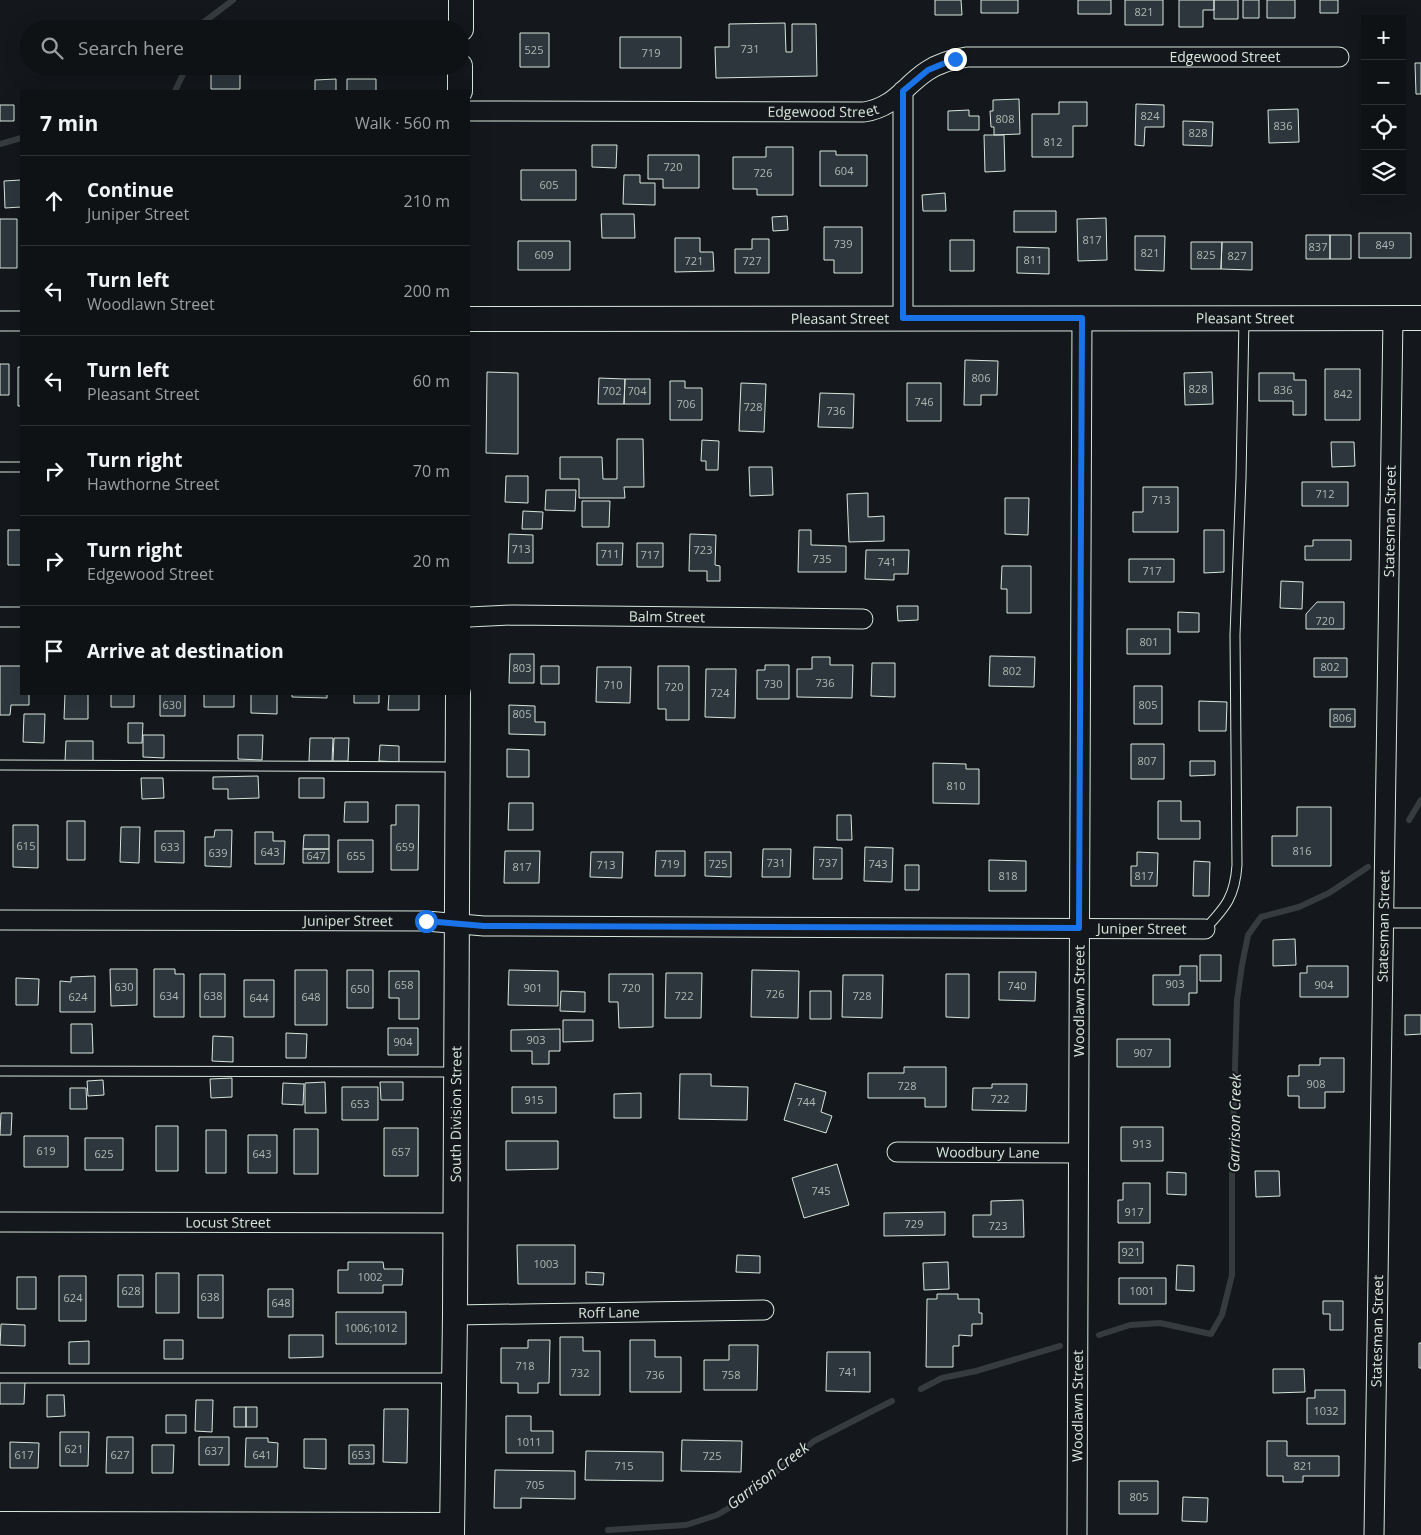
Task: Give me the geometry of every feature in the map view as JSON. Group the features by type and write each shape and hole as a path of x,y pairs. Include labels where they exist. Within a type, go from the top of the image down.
{"street":[{"path":"461,0 461,20"},
{"name":"Edgewood Street","path":"470,111 864,112 885,106 928,70 943,63 967,56 1339,57"},
{"path":"460,75 460,90"},
{"path":"903,91 903,318"},
{"name":"Woodlawn Street","path":"1077,1535 1082,318"},
{"name":"Statesman Street","path":"1374,1535 1393,318"},
{"name":"Pleasant Street","path":"470,319 1421,318"},
{"path":"0,321 20,321"},
{"name":"Balm Street","path":"470,617 512,615 863,619"},
{"path":"0,617 20,618"},
{"name":"South Division Street","path":"452,1530 458,695"},
{"path":"1384,918 1421,918"},
{"name":"Juniper Street","path":"0,920 426,921 494,926 1205,929"},
{"name":"Woodbury Lane","path":"897,1152 1078,1153"},
{"name":"Locust Street","path":"0,1222 454,1223"},
{"name":"Roff Lane","path":"454,1315 764,1310"},
{"path":"0,1524 452,1530"}],"lane":[{"path":"1205,929 1229,900 1236,884 1235,635 1244,318"},
{"path":"0,467 20,467"},
{"path":"0,765 457,767"},
{"path":"0,1071 456,1072"},
{"path":"0,1378 454,1378"}],"building":[{"path":"935,0 961,0 962,15 935,15"},
{"path":"981,0 1018,0 1018,13 981,13"},
{"path":"1078,0 1111,0 1111,14 1078,14"},
{"path":"1125,0 1163,0 1163,25 1125,25"},
{"path":"1179,0 1214,0 1214,10 1203,10 1203,27 1179,27"},
{"path":"1214,0 1238,0 1238,19 1214,19"},
{"path":"1243,0 1259,0 1259,18 1243,18"},
{"path":"1267,0 1295,0 1295,18 1267,18"},
{"path":"1320,0 1338,0 1338,13 1320,13"},
{"path":"785,23 786,52 792,52 792,24 816,24 817,76 716,78 715,47 729,47 729,24"},
{"path":"520,33 549,33 549,67 520,67"},
{"path":"620,37 681,37 681,68 620,68"},
{"path":"1415,63 1421,63 1421,94 1416,94"},
{"path":"211,75 240,75 240,89 211,89"},
{"path":"336,79 336,90 315,90 315,80"},
{"path":"347,79 376,79 376,90 347,90"},
{"path":"1019,99 1020,134 994,135 994,127 991,127 990,111 993,111 993,100"},
{"path":"1059,102 1087,102 1087,126 1073,126 1073,157 1032,157 1032,114 1059,114"},
{"path":"1136,104 1164,105 1164,127 1145,127 1144,146 1135,145"},
{"path":"0,105 14,105 14,121 0,121"},
{"path":"1298,109 1299,142 1269,143 1268,110"},
{"path":"969,110 969,116 979,116 979,130 948,130 948,111"},
{"path":"1183,121 1213,122 1212,146 1183,145"},
{"path":"984,135 1004,135 1005,171 985,172"},
{"path":"592,145 617,145 616,168 592,167"},
{"path":"766,147 793,147 793,195 757,195 757,189 733,189 733,157 766,157"},
{"path":"820,151 836,151 836,155 867,155 867,186 820,186"},
{"path":"648,155 699,155 699,188 663,188 663,179 648,179"},
{"path":"521,170 576,170 576,200 521,200"},
{"path":"624,175 640,175 640,183 655,183 655,205 623,204"},
{"path":"20,180 20,207 5,208 4,181"},
{"path":"945,193 946,211 923,211 922,195"},
{"path":"1014,211 1056,211 1056,232 1014,232"},
{"path":"601,214 634,214 635,238 602,238"},
{"path":"787,216 788,230 773,231 772,217"},
{"path":"1106,218 1107,260 1078,261 1077,219"},
{"path":"0,219 17,219 17,268 0,268"},
{"path":"824,227 862,227 862,273 834,273 834,260 824,260"},
{"path":"1359,233 1411,233 1411,258 1359,258"},
{"path":"1306,235 1330,235 1330,259 1306,259"},
{"path":"1330,235 1351,235 1351,259 1330,259"},
{"path":"1135,236 1165,236 1164,271 1135,270"},
{"path":"675,238 700,238 700,252 713,252 714,271 675,272"},
{"path":"752,239 769,239 769,273 735,273 735,249 752,249"},
{"path":"950,240 974,240 974,271 950,271"},
{"path":"518,241 570,241 570,270 518,270"},
{"path":"1191,242 1222,242 1221,269 1191,269"},
{"path":"1222,242 1252,242 1252,270 1221,269"},
{"path":"1017,247 1049,248 1049,274 1017,273"},
{"path":"965,360 998,361 997,395 981,395 981,405 964,405"},
{"path":"0,364 9,364 9,395 0,395"},
{"path":"18,367 20,367 20,406 18,406"},
{"path":"1325,369 1360,369 1360,420 1325,420"},
{"path":"487,372 518,373 518,454 486,453"},
{"path":"1212,372 1213,404 1185,405 1184,373"},
{"path":"1259,373 1294,373 1294,380 1306,380 1306,415 1293,415 1293,401 1259,401"},
{"path":"599,378 625,379 624,404 598,404"},
{"path":"625,379 650,379 650,404 624,404"},
{"path":"670,381 685,381 685,388 702,388 702,420 670,420"},
{"path":"741,383 766,384 764,432 739,431"},
{"path":"907,383 941,383 941,421 907,421"},
{"path":"820,393 854,394 853,428 818,427"},
{"path":"617,439 643,439 644,487 624,487 625,498 579,498 579,479 560,479 560,457 602,457 603,479 617,479"},
{"path":"702,440 719,441 718,470 706,470 706,461 701,461"},
{"path":"1331,442 1354,442 1355,466 1332,467"},
{"path":"749,467 772,467 773,495 750,496"},
{"path":"506,476 528,476 528,503 505,502"},
{"path":"1302,482 1348,482 1348,506 1302,506"},
{"path":"1143,487 1178,487 1178,532 1133,532 1133,512 1143,512"},
{"path":"546,490 576,490 575,511 545,510"},
{"path":"868,493 868,517 884,516 884,541 849,542 847,494"},
{"path":"1005,498 1029,498 1028,535 1005,534"},
{"path":"582,501 610,501 609,527 582,527"},
{"path":"523,511 543,512 542,529 522,529"},
{"path":"8,530 20,530 20,565 8,565"},
{"path":"799,530 811,530 811,545 846,546 846,572 798,572"},
{"path":"1204,530 1224,530 1224,572 1204,573"},
{"path":"509,534 533,535 533,563 508,563"},
{"path":"690,534 716,535 715,565 720,566 720,581 707,581 707,571 689,571"},
{"path":"1313,540 1351,540 1351,560 1305,560 1305,546 1313,546"},
{"path":"597,543 623,543 622,565 597,565"},
{"path":"637,543 663,543 663,567 637,567"},
{"path":"866,550 909,550 908,574 894,574 894,580 865,579"},
{"path":"1129,559 1174,559 1174,582 1129,582"},
{"path":"1002,566 1031,566 1031,613 1007,613 1007,589 1001,589"},
{"path":"1281,581 1303,582 1302,609 1280,608"},
{"path":"1317,602 1344,602 1344,629 1306,629 1306,614"},
{"path":"897,606 918,606 918,620 898,621"},
{"path":"1178,612 1199,613 1199,632 1178,632"},
{"path":"1127,629 1170,629 1170,654 1127,654"},
{"path":"510,654 534,654 534,683 509,683"},
{"path":"990,656 1035,657 1034,687 989,686"},
{"path":"812,657 830,657 830,665 853,665 852,698 797,697 797,669 812,669"},
{"path":"1314,658 1347,658 1347,677 1314,677"},
{"path":"872,663 895,663 895,697 871,696"},
{"path":"765,665 789,665 789,699 757,699 757,670 765,670"},
{"path":"0,666 20,666 20,695 29,695 29,705 11,705 10,715 0,715"},
{"path":"541,666 559,666 559,684 541,684"},
{"path":"658,666 689,666 689,720 666,720 666,709 658,709"},
{"path":"597,667 631,667 630,703 596,702"},
{"path":"706,669 736,669 735,718 705,717"},
{"path":"1134,686 1162,686 1162,724 1134,724"},
{"path":"65,695 88,695 88,719 64,719"},
{"path":"111,695 134,695 134,707 111,707"},
{"path":"160,695 185,695 185,716 160,716"},
{"path":"204,695 234,695 234,707 204,707"},
{"path":"251,695 277,695 277,714 251,713"},
{"path":"292,695 327,695 327,698 292,697"},
{"path":"354,695 379,695 379,703 354,703"},
{"path":"389,695 419,695 419,710 388,710"},
{"path":"1199,701 1227,702 1226,731 1199,731"},
{"path":"509,705 535,706 535,722 545,722 545,735 509,734"},
{"path":"1330,709 1355,709 1355,727 1330,727"},
{"path":"24,714 45,714 44,743 23,742"},
{"path":"128,723 143,723 142,743 128,743"},
{"path":"143,735 164,735 164,758 143,757"},
{"path":"238,735 263,735 262,760 238,759"},
{"path":"310,738 333,738 332,761 309,761"},
{"path":"334,738 349,738 348,761 333,761"},
{"path":"66,741 93,741 93,761 65,761"},
{"path":"1131,744 1164,744 1164,779 1131,779"},
{"path":"380,745 399,746 399,762 379,761"},
{"path":"507,749 529,750 529,777 507,777"},
{"path":"1190,761 1215,761 1215,775 1190,776"},
{"path":"933,763 966,764 966,769 979,769 979,804 933,803"},
{"path":"258,776 259,798 228,799 228,789 213,789 213,777"},
{"path":"141,778 163,778 164,798 142,799"},
{"path":"299,778 324,778 324,798 299,798"},
{"path":"1158,801 1181,801 1181,821 1200,821 1200,839 1158,839"},
{"path":"345,802 368,802 368,822 344,822"},
{"path":"509,803 533,803 533,830 508,830"},
{"path":"396,805 419,805 418,870 391,870 391,825 396,825"},
{"path":"1297,807 1331,807 1331,866 1272,866 1272,836 1297,836"},
{"path":"837,815 851,815 852,840 837,840"},
{"path":"67,821 85,821 85,860 67,860"},
{"path":"13,825 38,825 38,868 13,867"},
{"path":"121,827 140,827 139,863 120,862"},
{"path":"215,830 232,830 231,867 205,866 205,837 214,837"},
{"path":"155,831 184,831 184,863 155,862"},
{"path":"255,832 273,832 273,841 285,841 284,864 255,864"},
{"path":"304,835 329,835 329,849 303,849"},
{"path":"338,840 373,840 373,872 338,872"},
{"path":"814,847 842,848 842,879 813,879"},
{"path":"865,847 893,848 892,882 864,881"},
{"path":"303,849 329,849 329,863 303,863"},
{"path":"763,849 791,849 790,877 762,877"},
{"path":"505,851 540,851 539,883 504,883"},
{"path":"656,851 685,851 685,876 655,876"},
{"path":"591,852 623,852 622,878 590,877"},
{"path":"705,852 731,852 731,877 705,876"},
{"path":"1137,852 1158,853 1157,886 1131,886 1131,866 1137,866"},
{"path":"989,860 1026,861 1026,891 989,891"},
{"path":"1194,861 1210,862 1209,896 1193,896"},
{"path":"905,865 919,865 919,890 905,890"},
{"path":"1295,939 1296,965 1273,966 1273,940"},
{"path":"1200,955 1221,955 1221,981 1200,981"},
{"path":"1180,966 1197,966 1197,993 1189,993 1189,1005 1153,1005 1153,975 1180,975"},
{"path":"1307,966 1348,966 1348,997 1300,997 1300,973 1307,973"},
{"path":"110,969 137,969 137,1005 111,1006"},
{"path":"154,969 175,969 175,974 184,974 184,1017 154,1017"},
{"path":"295,970 327,970 327,1025 295,1025"},
{"path":"347,970 373,970 373,1008 347,1008"},
{"path":"509,970 558,971 558,1006 508,1005"},
{"path":"752,970 799,971 798,1018 751,1017"},
{"path":"389,971 419,971 419,1019 399,1019 399,998 389,998"},
{"path":"999,972 1036,972 1035,1001 999,1000"},
{"path":"666,973 702,973 701,1018 665,1018"},
{"path":"200,974 225,974 225,1017 200,1017"},
{"path":"609,974 653,974 653,1027 619,1028 618,1002 609,1002"},
{"path":"946,974 969,974 969,1018 946,1017"},
{"path":"843,975 883,975 882,1018 842,1017"},
{"path":"95,976 95,1012 60,1012 60,981 71,982 71,977"},
{"path":"16,978 39,979 38,1005 16,1005"},
{"path":"244,980 274,980 274,1017 244,1017"},
{"path":"561,991 585,992 585,1012 560,1011"},
{"path":"810,991 831,991 831,1019 810,1019"},
{"path":"1405,1015 1421,1015 1421,1034 1405,1035"},
{"path":"563,1020 593,1020 593,1041 563,1042"},
{"path":"71,1024 92,1024 93,1053 71,1053"},
{"path":"388,1028 418,1028 418,1055 388,1055"},
{"path":"560,1029 560,1051 549,1051 549,1064 532,1064 532,1051 511,1051 511,1030"},
{"path":"286,1033 307,1034 306,1058 286,1058"},
{"path":"213,1036 233,1037 233,1062 212,1061"},
{"path":"1117,1039 1170,1039 1170,1067 1117,1067"},
{"path":"1320,1058 1344,1058 1344,1092 1325,1092 1325,1108 1299,1108 1299,1096 1288,1096 1288,1076 1299,1076 1299,1065 1320,1065"},
{"path":"904,1067 946,1067 946,1107 925,1107 925,1098 868,1098 868,1073 904,1073"},
{"path":"680,1074 711,1074 711,1086 748,1087 747,1120 679,1119"},
{"path":"232,1078 232,1097 211,1098 210,1079"},
{"path":"103,1080 104,1095 88,1096 87,1081"},
{"path":"325,1082 326,1113 305,1113 305,1083"},
{"path":"380,1082 403,1082 403,1100 381,1100"},
{"path":"283,1083 304,1084 303,1105 282,1104"},
{"path":"795,1083 826,1092 821,1112 832,1116 826,1133 784,1120"},
{"path":"992,1084 1027,1084 1026,1111 972,1110 973,1088 992,1088"},
{"path":"342,1087 378,1087 378,1120 342,1120"},
{"path":"512,1087 556,1087 556,1113 512,1113"},
{"path":"70,1088 86,1088 87,1109 70,1109"},
{"path":"641,1093 641,1118 614,1118 614,1094"},
{"path":"1,1113 12,1113 11,1135 0,1135"},
{"path":"156,1126 178,1126 178,1171 156,1171"},
{"path":"1121,1127 1163,1127 1163,1161 1121,1161"},
{"path":"384,1128 418,1128 418,1176 384,1176"},
{"path":"294,1129 318,1129 318,1174 294,1174"},
{"path":"206,1130 226,1130 226,1173 206,1173"},
{"path":"248,1135 277,1135 277,1173 248,1173"},
{"path":"24,1136 68,1136 68,1167 24,1167"},
{"path":"85,1138 123,1138 123,1170 85,1170"},
{"path":"506,1141 558,1141 558,1169 506,1170"},
{"path":"837,1164 849,1205 804,1218 792,1178"},
{"path":"1255,1171 1279,1171 1280,1196 1256,1197"},
{"path":"1167,1172 1186,1173 1186,1195 1167,1194"},
{"path":"1123,1183 1150,1183 1150,1223 1118,1223 1118,1200 1123,1200"},
{"path":"1023,1200 1024,1237 973,1237 973,1215 991,1215 991,1201"},
{"path":"945,1212 945,1235 884,1236 884,1213"},
{"path":"1119,1242 1143,1242 1143,1263 1119,1263"},
{"path":"517,1245 575,1245 575,1284 518,1284"},
{"path":"737,1255 760,1256 760,1273 736,1272"},
{"path":"348,1262 383,1262 384,1269 403,1269 402,1285 383,1285 383,1293 338,1293 338,1270 348,1270"},
{"path":"948,1262 949,1289 924,1290 923,1263"},
{"path":"1177,1265 1194,1266 1194,1291 1176,1290"},
{"path":"586,1272 604,1273 603,1285 586,1284"},
{"path":"156,1273 179,1273 179,1313 156,1313"},
{"path":"118,1275 143,1275 143,1307 118,1307"},
{"path":"198,1275 223,1275 223,1318 198,1318"},
{"path":"59,1276 86,1276 86,1321 59,1321"},
{"path":"17,1277 36,1277 36,1309 17,1309"},
{"path":"1119,1278 1166,1278 1166,1304 1119,1304"},
{"path":"268,1289 293,1289 293,1317 268,1317"},
{"path":"937,1294 958,1294 958,1299 979,1299 979,1313 982,1313 982,1324 972,1324 972,1336 959,1335 959,1346 953,1346 953,1367 926,1367 927,1299 937,1299"},
{"path":"1323,1301 1343,1301 1343,1330 1330,1330 1330,1314 1323,1314"},
{"path":"336,1312 406,1312 406,1344 336,1344"},
{"path":"1,1324 25,1325 25,1346 0,1345"},
{"path":"289,1335 323,1335 323,1357 289,1358"},
{"path":"560,1337 583,1337 583,1351 600,1351 600,1395 560,1395"},
{"path":"164,1340 183,1340 183,1359 164,1359"},
{"path":"528,1340 550,1340 549,1383 538,1383 538,1393 518,1393 518,1383 501,1383 501,1348 528,1348"},
{"path":"630,1340 655,1340 655,1357 681,1357 681,1392 630,1392"},
{"path":"89,1341 89,1364 69,1364 69,1342"},
{"path":"1419,1343 1421,1343 1421,1368 1419,1368"},
{"path":"729,1345 758,1345 757,1390 704,1390 704,1360 729,1360"},
{"path":"827,1352 870,1352 870,1392 826,1391"},
{"path":"1273,1369 1304,1369 1305,1392 1273,1393"},
{"path":"0,1382 25,1382 24,1404 0,1404"},
{"path":"1315,1390 1345,1390 1345,1424 1307,1424 1307,1398 1315,1398"},
{"path":"47,1395 64,1395 65,1416 47,1417"},
{"path":"196,1400 213,1400 212,1432 195,1431"},
{"path":"234,1407 246,1407 246,1427 234,1427"},
{"path":"246,1407 257,1407 257,1427 246,1427"},
{"path":"384,1409 408,1409 407,1463 383,1462"},
{"path":"166,1415 186,1415 186,1433 166,1433"},
{"path":"506,1416 531,1416 531,1431 553,1431 553,1453 506,1453"},
{"path":"60,1432 89,1432 88,1466 60,1466"},
{"path":"107,1437 133,1437 133,1473 106,1473"},
{"path":"199,1437 229,1437 229,1465 199,1465"},
{"path":"246,1438 268,1438 268,1442 278,1443 277,1467 245,1467"},
{"path":"304,1439 326,1439 326,1469 304,1468"},
{"path":"682,1440 742,1441 741,1472 681,1471"},
{"path":"1267,1441 1287,1441 1287,1456 1339,1456 1339,1476 1303,1476 1303,1482 1283,1482 1283,1476 1267,1476"},
{"path":"10,1442 39,1443 38,1468 10,1468"},
{"path":"152,1445 174,1445 173,1473 152,1473"},
{"path":"349,1445 374,1445 374,1464 349,1464"},
{"path":"586,1451 663,1452 663,1481 585,1480"},
{"path":"495,1470 575,1471 575,1499 521,1498 521,1508 494,1508"},
{"path":"1119,1481 1158,1481 1158,1514 1119,1514"},
{"path":"1183,1497 1208,1498 1207,1522 1182,1521"}],"waterway":[{"path":"207,20 233,0"},
{"path":"175,90 183,75"},
{"path":"0,144 20,138"},
{"name":"Garrison Creek","path":"1409,820 1421,800"},
{"name":"Garrison Creek","path":"1099,1335 1130,1325 1160,1323 1211,1334 1222,1315 1232,1275 1232,1166 1237,1000 1248,935 1261,917 1299,907 1329,893 1368,867"},
{"name":"Garrison Creek","path":"921,1389 942,1378 976,1371 1060,1346"},
{"name":"Garrison Creek","path":"608,1530 686,1525 717,1515 739,1502 814,1441 892,1401"}],"route":[{"path":"426,921 484,926 1079,928 1082,318 903,318 903,91 928,70 955,59"}]}
